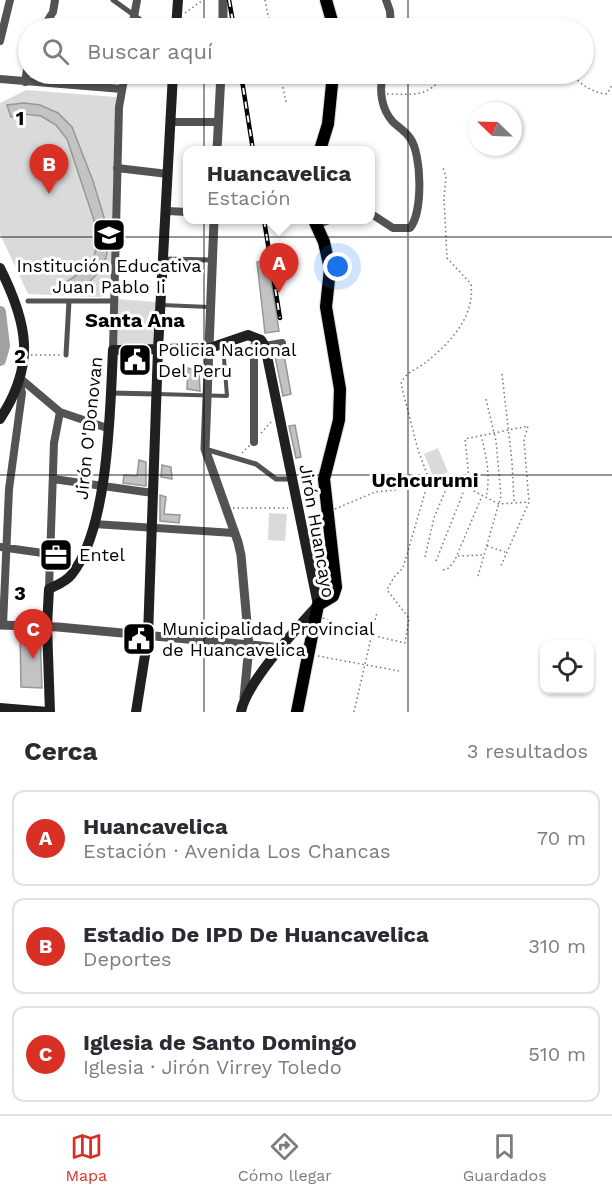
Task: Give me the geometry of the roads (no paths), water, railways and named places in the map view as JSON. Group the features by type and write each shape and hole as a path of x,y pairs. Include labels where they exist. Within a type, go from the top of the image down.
{"highway":[{"path":"326,0 331,18"},
{"path":"321,146 328,124 332,84"},
{"path":"297,712 317,611 333,596 336,587 324,479 339,420 340,389 326,307 330,269 316,224"}],"main road":[{"path":"177,18 178,0"},
{"path":"136,712 148,636 156,394 172,84"},
{"path":"0,268 20,310 23,323 21,385 0,419"},
{"path":"113,350 210,348 248,335 256,338 265,346"},
{"name":"Jirón Huancayo","path":"241,712 244,698 282,648 317,611 265,346"},
{"name":"Jirón O'Donovan","path":"48,589 70,576 86,546 94,524 101,487 113,350"},
{"path":"0,708 49,712 48,589"}],"street":[{"path":"0,41 10,0"},
{"path":"49,18 55,0"},
{"path":"113,0 135,18"},
{"path":"135,18 137,0"},
{"path":"222,18 223,0"},
{"path":"386,0 390,18"},
{"path":"0,79 18,81"},
{"path":"53,84 122,89"},
{"name":"Jirón O'Donovan","path":"113,350 117,168 123,84"},
{"path":"217,146 221,84"},
{"path":"375,216 393,228 410,228 414,223 418,194 418,159 415,147 410,137 391,120 380,93 381,84"},
{"path":"170,122 219,122"},
{"path":"117,168 168,174"},
{"path":"167,211 183,212"},
{"path":"214,224 205,449 241,555 249,646 244,698"},
{"path":"164,259 212,260"},
{"path":"28,301 114,302"},
{"path":"66,355 69,302"},
{"path":"254,441 254,348 256,338"},
{"path":"265,346 282,343"},
{"path":"21,385 43,398"},
{"path":"21,385 43,398 60,412 107,428"},
{"path":"21,385 4,548 2,625 47,626 282,648"},
{"path":"111,393 156,394"},
{"path":"48,589 54,443 60,412"},
{"path":"205,449 256,464 276,479 291,480"},
{"path":"53,479 153,493"},
{"path":"94,524 234,533"},
{"path":"4,548 50,554"}],"lane":[{"path":"160,305 210,307"},
{"path":"156,394 227,396 223,345"}],"waterway":[{"path":"0,312 4,346 0,360"}],"railway":[{"path":"229,0 232,18"},
{"path":"243,84 252,146"},
{"path":"265,224 280,318"}],"place":[{"name":"Estadio De IPD De Huancavelica","path":"49,194"},
{"name":"Institución Educativa Juan Pablo Ii","path":"109,235"},
{"name":"Huancavelica","path":"279,293"},
{"name":"Policia Nacional Del Peru","path":"135,360"},
{"name":"Entel","path":"56,555"},
{"name":"Municipalidad Provincial de Huancavelica","path":"139,639"},
{"name":"Iglesia de Santo Domingo","path":"33,659"}],"district":[{"name":"Santa Ana","path":"135,320"},
{"name":"Uchcurumi","path":"425,480"}]}
